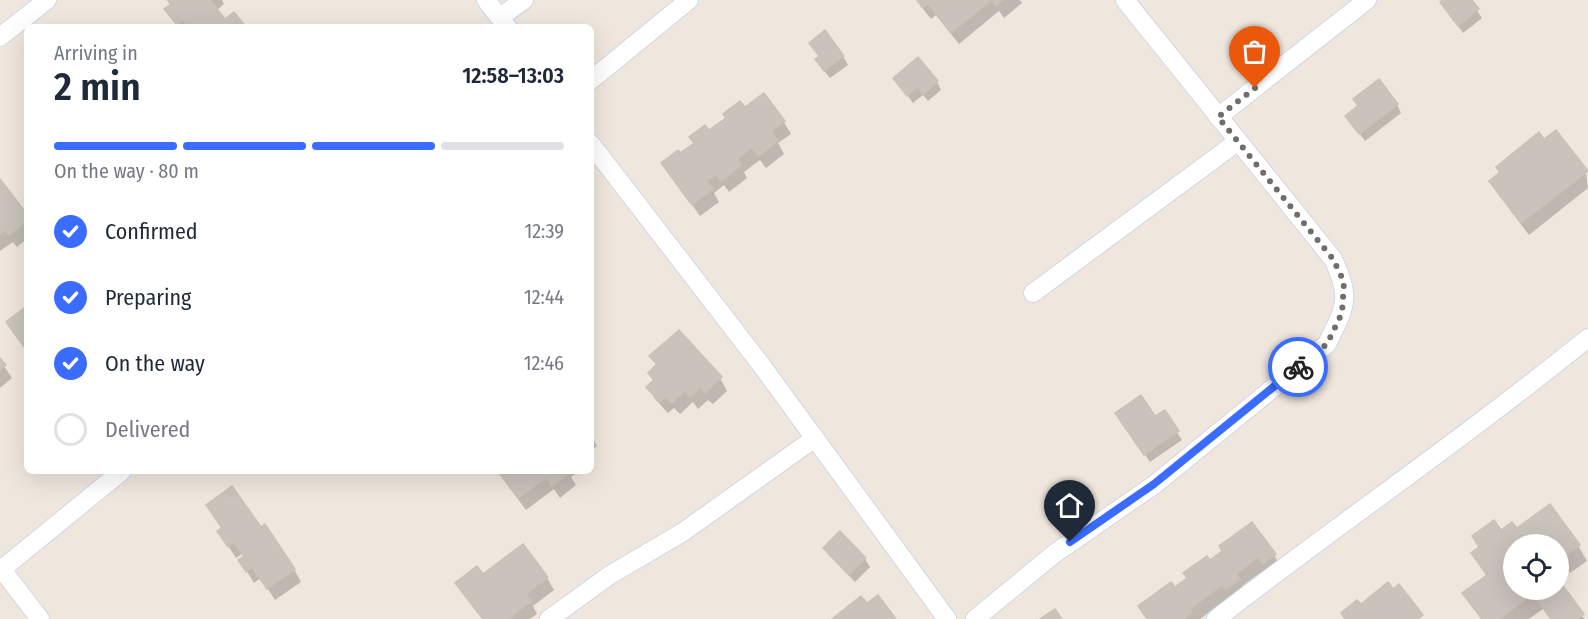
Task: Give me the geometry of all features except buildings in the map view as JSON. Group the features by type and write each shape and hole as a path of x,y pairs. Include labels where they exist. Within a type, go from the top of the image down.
{"street":[{"path":"0,37 47,0"},
{"path":"486,0 504,22 524,0"},
{"path":"594,78 688,0"},
{"path":"975,619 1054,554 1154,484 1327,344 1342,313 1344,282 1333,259 1125,0"},
{"path":"1218,117 1367,0"},
{"path":"1033,293 1237,142"},
{"path":"594,148 762,366 947,619"},
{"path":"1216,619 1531,384 1588,338"},
{"path":"549,619 610,575 683,532 815,438"},
{"path":"40,619 1,568 118,474"}],"way so far":[{"path":"1255,88 1218,117 1333,259 1344,282 1345,297 1342,313 1327,344 1298,367"}],"route":[{"path":"1070,542 1154,484 1298,367"}]}
